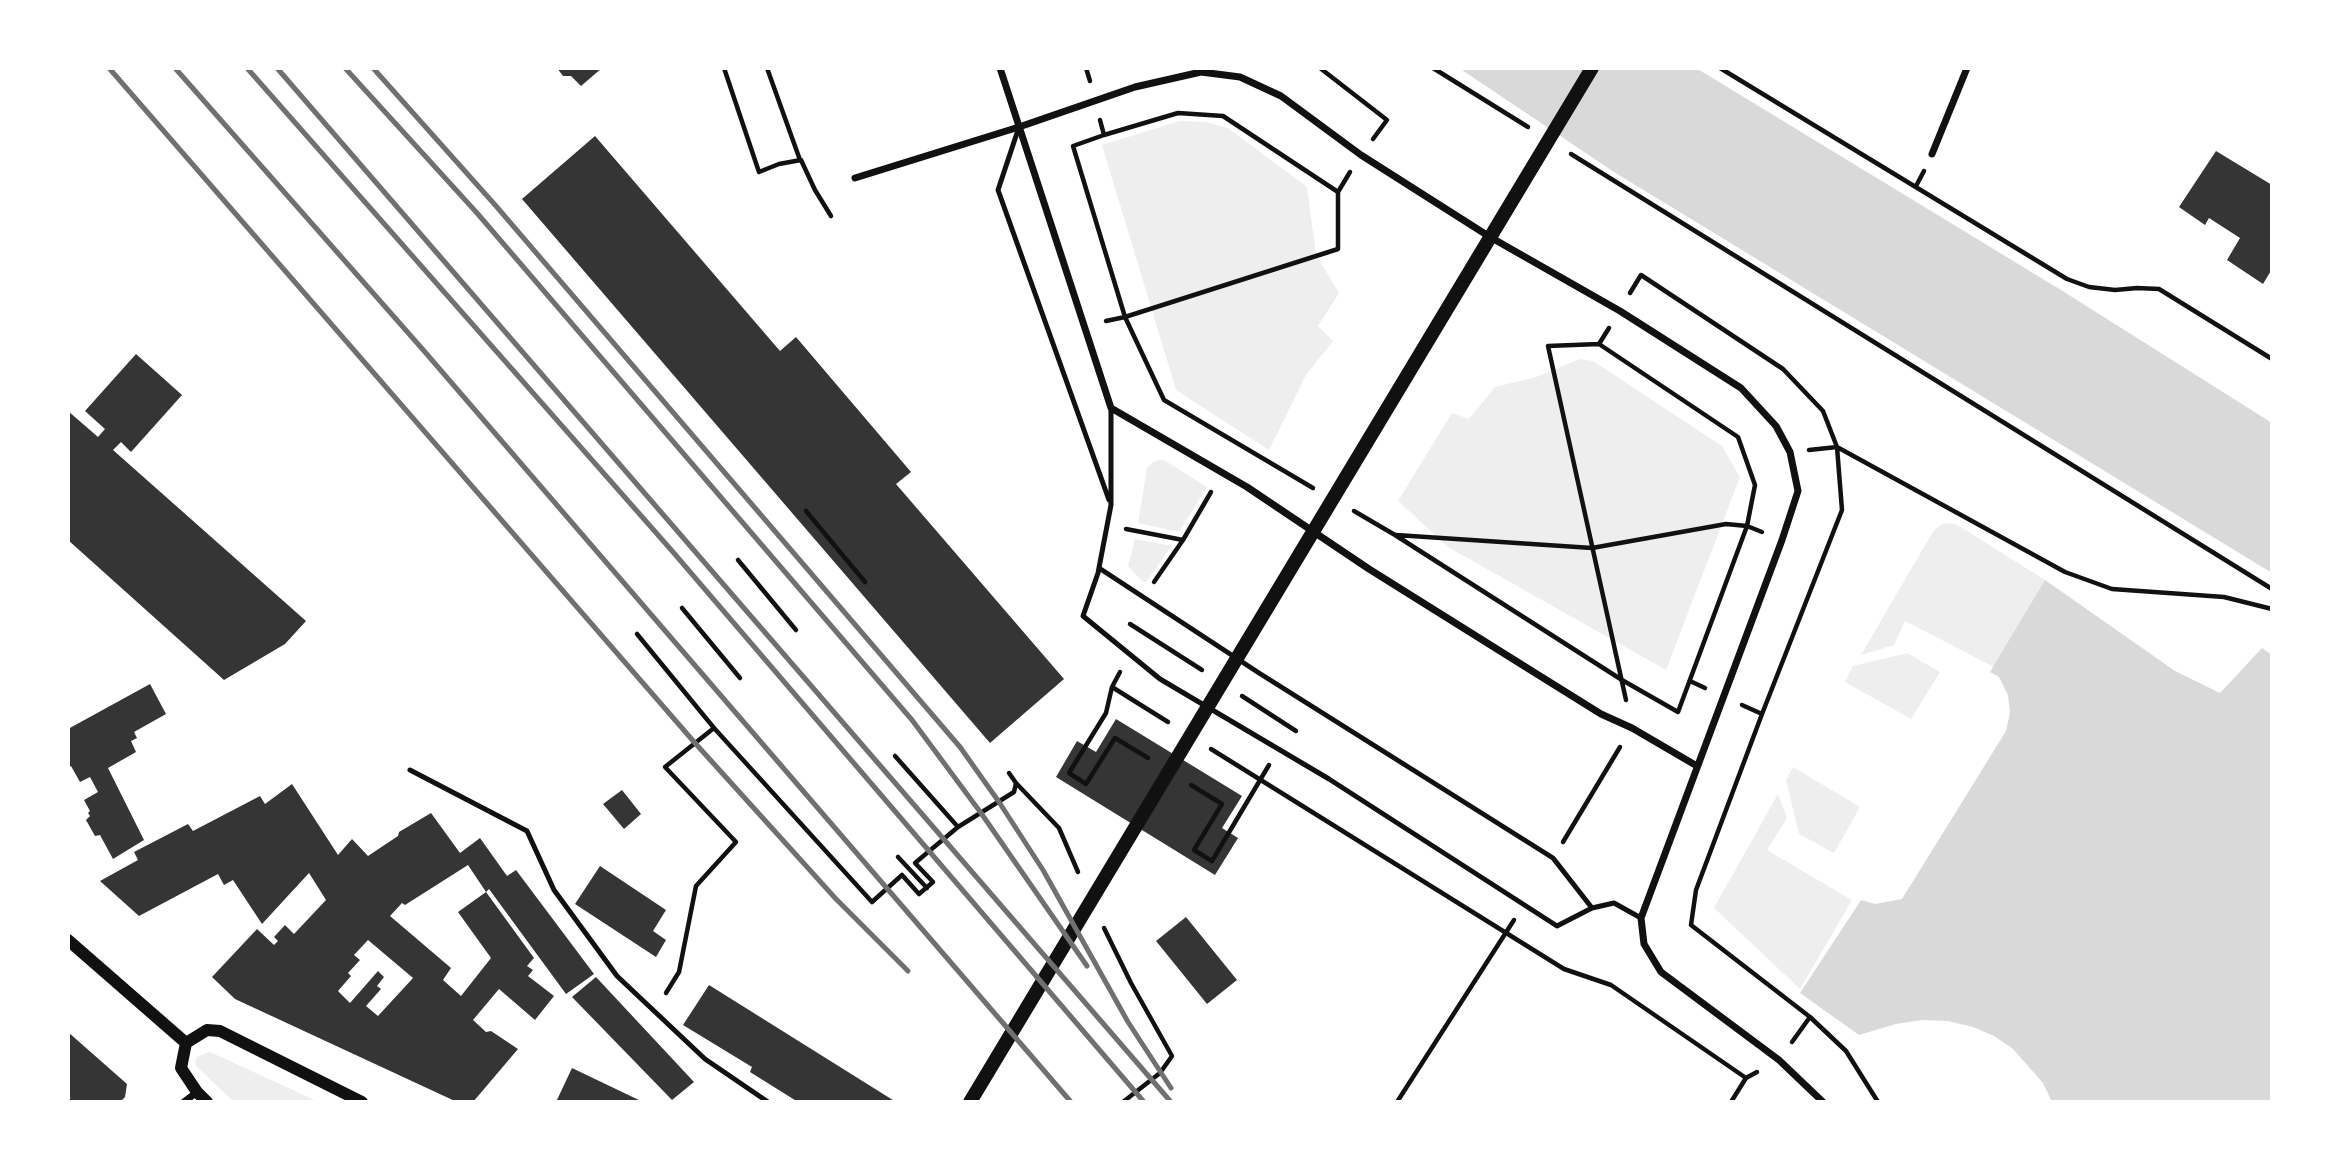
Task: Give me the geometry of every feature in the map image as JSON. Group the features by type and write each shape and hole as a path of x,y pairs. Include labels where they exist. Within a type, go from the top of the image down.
{"main road":[{"path":"970,1102 1592,68"}],"street":[{"path":"1000,68 1111,408 1222,472 1601,714 1632,728 1698,766"},
{"path":"1932,154 1967,68"},
{"path":"855,178 1019,127 1135,87 1201,72 1240,77 1280,96 1361,155 1490,237 1620,312 1741,388 1776,426 1790,452 1798,491 1641,918 1644,944 1661,972 1779,1060 1824,1102"},
{"path":"68,940 186,1043"},
{"path":"207,1102 181,1068 186,1043 208,1030 220,1031 362,1102"},
{"path":"184,1102 197,1092"}],"lane":[{"path":"1019,127 998,190 1111,505"},
{"path":"1111,408 1111,505 1099,568 1083,616 1160,679 1329,779 1557,926 1592,908 1614,902 1641,918"},
{"path":"1099,568 1553,858 1592,908"},
{"path":"410,770 527,831 554,890 617,976 705,1059 768,1102"}],"path":[{"path":"724,68 759,172 800,160"},
{"path":"767,68 800,160 831,216"},
{"path":"1125,317 1338,249 1338,192 1387,120 1320,68"},
{"path":"1433,68 1536,132"},
{"path":"1720,68 2067,279 2089,287 2115,290 2159,289 2272,359"},
{"path":"1096,99 1104,135"},
{"path":"1323,494 1164,400 1125,317 1073,146 1178,113 1223,116 1338,192"},
{"path":"1560,147 2272,589"},
{"path":"1599,344 1620,312"},
{"path":"1347,508 1395,535 1622,680 1678,712 1747,526 1755,485 1738,438 1599,344 1548,346 1622,680 1632,728 1553,858"},
{"path":"1131,624 1143,598 1183,540 1239,446"},
{"path":"1790,452 1837,447 2065,572 2112,589 2224,597 2272,609"},
{"path":"806,511 864,582"},
{"path":"1395,535 1592,548 1726,524 1747,526 1782,540"},
{"path":"1107,526 1183,540"},
{"path":"738,560 796,629"},
{"path":"682,608 740,678"},
{"path":"638,634 714,728 872,902 902,875 919,894 933,883 915,863 958,827 1014,792 1016,783"},
{"path":"1690,681 1762,714 1696,890 1691,925 1810,1017 1846,1051 1878,1102"},
{"path":"1169,723 1112,687 1106,713 1069,774 1086,784 1115,738 1222,804 1194,850 1212,861 1278,749"},
{"path":"654,1011 679,972 696,886 736,842 665,767 714,728"},
{"path":"1203,744 1564,968 1611,985 1746,1078 1731,1102"},
{"path":"895,756 958,827"},
{"path":"1009,773 1059,828 1081,877"},
{"path":"898,857 926,888"},
{"path":"1397,1102 1524,906"},
{"path":"1103,925 1131,984 1172,1056 1160,1073 1123,1102"}],"shaded area":[{"path":"1459,68 1696,68 2061,290 2272,423 2272,573 1614,172"},
{"path":"1180,121 1206,122 1228,128 1307,187 1316,254 1339,293 1318,326 1333,341 1306,375 1269,450 1176,390 1102,145"},
{"path":"1580,359 1593,361 1722,446 1740,477 1666,670 1448,547 1398,501 1452,413 1469,419 1495,387 1536,377"},
{"path":"1159,460 1164,460 1207,487 1179,532 1138,523 1147,468"},
{"path":"1944,523 1956,524 2045,580 1994,667 1905,621 1894,645 1861,655 1934,530"},
{"path":"1135,539 1172,546 1146,582 1128,566"},
{"path":"2045,580 2175,671 2220,693 2262,648 2272,655 2272,1102 2052,1102 2043,1083 2013,1049 1994,1036 1948,1021 1922,1020 1896,1024 1859,1035 1800,993 1861,900 1875,904 1902,899 2006,731 2010,713 2008,695 1999,677 1990,672"},
{"path":"1907,653 1940,672 1911,719 1845,682 1853,666"},
{"path":"1793,767 1860,807 1834,853 1799,834 1786,780"},
{"path":"1778,794 1787,818 1767,850 1852,900 1800,989 1714,908"},
{"path":"209,1052 319,1102 234,1102 197,1067 197,1057"}],"building":[{"path":"557,68 602,68 581,86 571,76 563,76"},
{"path":"595,136 780,351 796,337 911,472 896,484 1064,679 990,743 522,199"},
{"path":"2216,151 2272,185 2272,269 2263,284 2227,260 2240,238 2209,218 2205,225 2179,207"},
{"path":"136,354 182,395 131,452 121,442 113,450 306,621 285,644 224,680 68,540 68,411 98,437 105,429 85,411"},
{"path":"150,684 166,714 134,732 137,738 131,741 136,752 108,768 144,840 113,859 100,835 95,836 86,820 90,811 84,800 98,792 90,777 80,782 71,766 68,768 68,729"},
{"path":"1116,719 1242,796 1222,828 1238,838 1215,875 1056,777 1077,741 1096,752"},
{"path":"292,784 338,855 352,839 368,856 398,836 399,832 431,813 460,853 480,838 507,876 516,870 594,974 566,994 489,889 486,892 534,958 527,966 533,970 528,976 554,996 535,1020 499,989 473,1020 486,1032 491,1031 518,1049 473,1102 457,1102 235,999 212,977 257,929 274,945 278,941 274,937 285,925 294,934 326,900 309,873 262,924 233,880 224,885 218,874 139,916 100,881 138,860 134,852 188,824 193,831 260,796 265,804","holes":["468,865 486,892 458,912 491,958 461,996 443,980 451,968 390,916 402,903 405,905","368,940 413,978 378,1016 366,1006 381,989 377,986 384,977 378,971 350,1003 338,991 351,976 348,973 360,960 354,955"]},
{"path":"622,790 641,814 624,829 603,804"},
{"path":"600,866 666,910 653,931 666,940 656,957 575,904"},
{"path":"1186,917 1237,980 1207,1004 1156,941"},
{"path":"596,977 694,1082 672,1100 572,997"},
{"path":"709,985 896,1102 798,1102 750,1072 752,1067 683,1025"},
{"path":"68,1032 127,1084 125,1097 120,1102 68,1102 68,1098 71,1098 68,1096"},
{"path":"572,1068 643,1102 556,1102"}],"railway":[{"path":"109,68 695,743 836,899 908,971"},
{"path":"175,68 425,352 1071,1102"},
{"path":"247,68 673,552 1144,1102"},
{"path":"277,68 1171,1102"},
{"path":"345,68 477,213 912,720 981,813 1087,966"},
{"path":"373,68 496,206 960,747 1043,870 1128,1022 1171,1088"}]}
